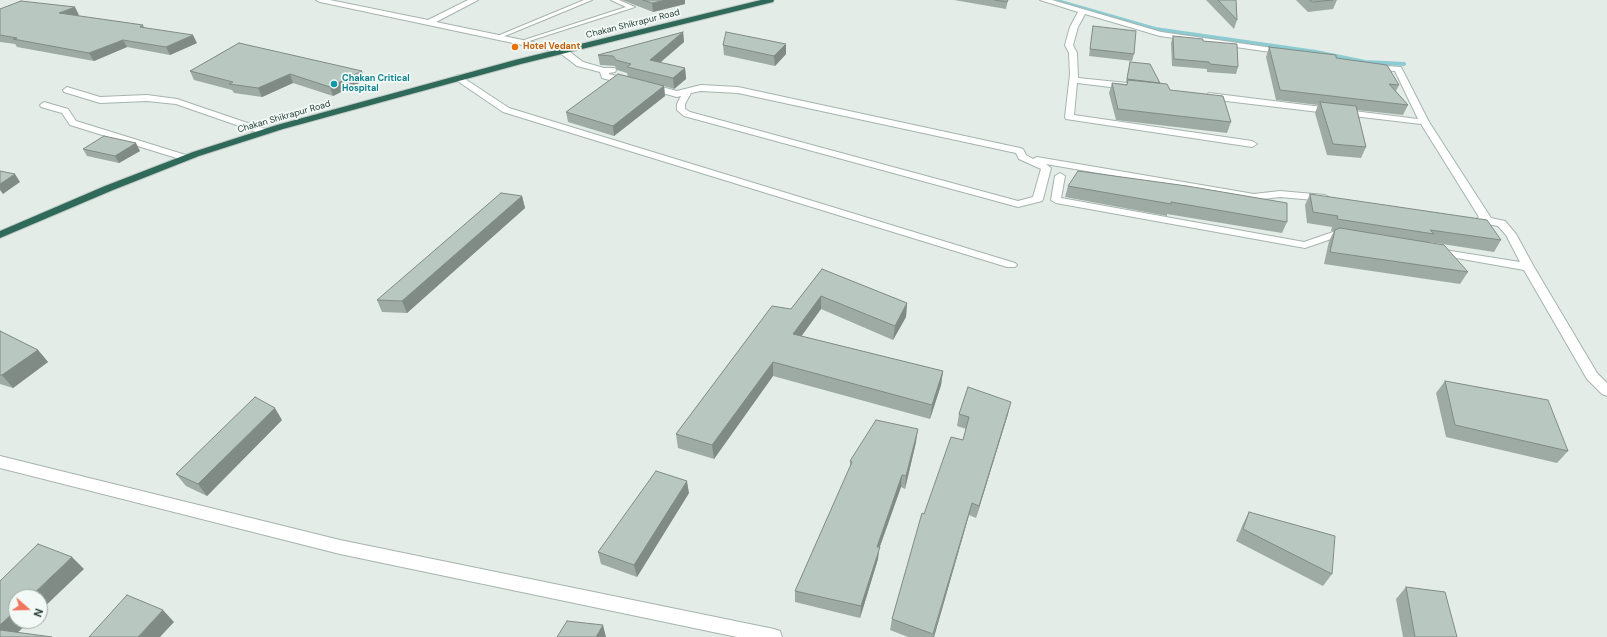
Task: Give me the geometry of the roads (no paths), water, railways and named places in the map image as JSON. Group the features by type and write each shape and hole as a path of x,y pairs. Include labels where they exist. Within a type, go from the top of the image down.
{"highway":[{"name":"Chakan Shikrapur Road","path":"0,235 109,188 186,158 265,132 459,78 770,0"}],"street":[{"path":"320,0 498,37 518,43 563,51 580,64 604,71 605,76 638,81 676,94 701,88 738,90 1020,151 1022,157 1046,168 1038,199 1018,204 687,114 681,110 681,104 687,92"},
{"path":"429,23 474,0"},
{"path":"1044,0 1160,34 1293,53"},
{"path":"1082,12 1074,27 1069,45 1073,53 1073,80 1069,117 1252,144"},
{"path":"1366,66 1398,69 1424,122 1487,221"},
{"path":"459,78 506,110 1011,265"},
{"path":"1073,80 1136,87"},
{"path":"67,90 100,100 147,98 177,102 265,132"},
{"path":"1198,95 1424,122"},
{"path":"44,105 65,111 73,123 186,158"},
{"path":"1022,157 1254,197 1280,194 1336,200"},
{"path":"1060,176 1056,200 1305,245 1333,235 1356,239"},
{"path":"1471,219 1501,223 1511,234 1528,267 1592,376 1607,391"},
{"path":"1427,250 1528,267"},
{"path":"0,462 340,547 774,637"}],"lane":[{"path":"498,37 589,0"},
{"path":"518,43 632,7 614,0"}],"waterway":[{"path":"1054,0 1155,29 1316,52 1365,62 1404,64"}],"place":[{"name":"Hotel Vedant","path":"515,47"},
{"name":"Chakan Critical Hospital","path":"334,84"}]}
